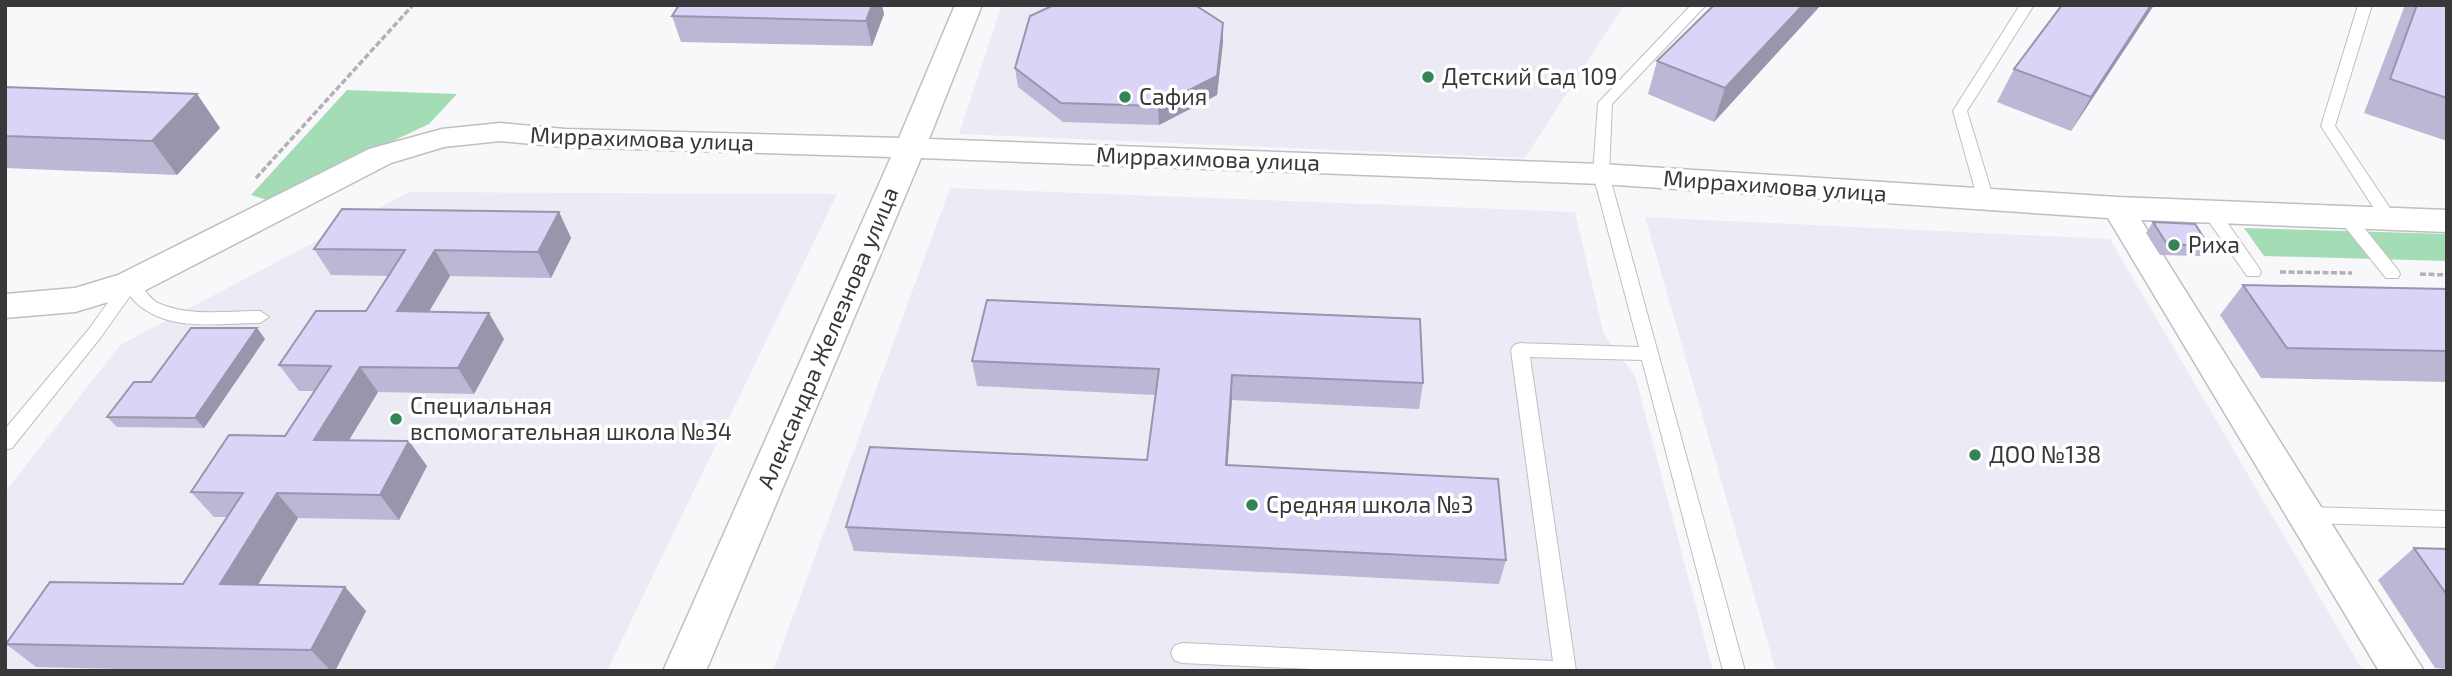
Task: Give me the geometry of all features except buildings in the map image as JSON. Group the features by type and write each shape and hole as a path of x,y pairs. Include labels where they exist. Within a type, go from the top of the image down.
{"street":[{"name":"Александра Железнова улица","path":"684,671 969,5"},
{"name":"Миррахимова улица","path":"5,306 75,300 130,284 380,156 442,138 500,132 565,138 1601,174 2119,208 2447,221"},
{"path":"2119,208 2403,671"}],"lane":[{"path":"1699,5 1605,103 1601,174 1734,671"},
{"path":"1986,200 1959,111 2027,5"},
{"path":"2365,5 2328,126 2390,220"},
{"path":"2210,212 2253,272"},
{"path":"2347,218 2392,274"},
{"path":"5,443 95,333 130,284 146,305 174,317 260,317"},
{"path":"1182,653 1565,671 1520,351 1651,354"},
{"path":"2308,515 2447,519"}],"path":[{"path":"226,237 233,204 413,5"},
{"path":"2253,272 2447,275"}],"shaded area":[{"path":"1002,5 1624,5 1525,158 959,134"},
{"name":"Средняя школа №3","path":"950,188 1575,212 1604,335 1635,375 1713,671 773,671"},
{"name":"Специальная вспомогательная школа №34","path":"409,192 837,194 607,671 5,671 5,492 120,345"},
{"name":"ДОО №138","path":"1645,217 2110,239 2363,671 1776,671"}],"green space":[{"path":"347,90 457,94 429,124 267,200 251,195"},
{"path":"2244,228 2447,234 2447,261 2264,256"}],"place":[{"name":"Детский Сад 109","path":"1428,77"},
{"name":"Сафия","path":"1125,97"},
{"name":"Риха","path":"2174,245"},
{"name":"Специальная вспомогательная школа №34","path":"396,419"},
{"name":"ДОО №138","path":"1975,455"},
{"name":"Средняя школа №3","path":"1252,505"}]}
